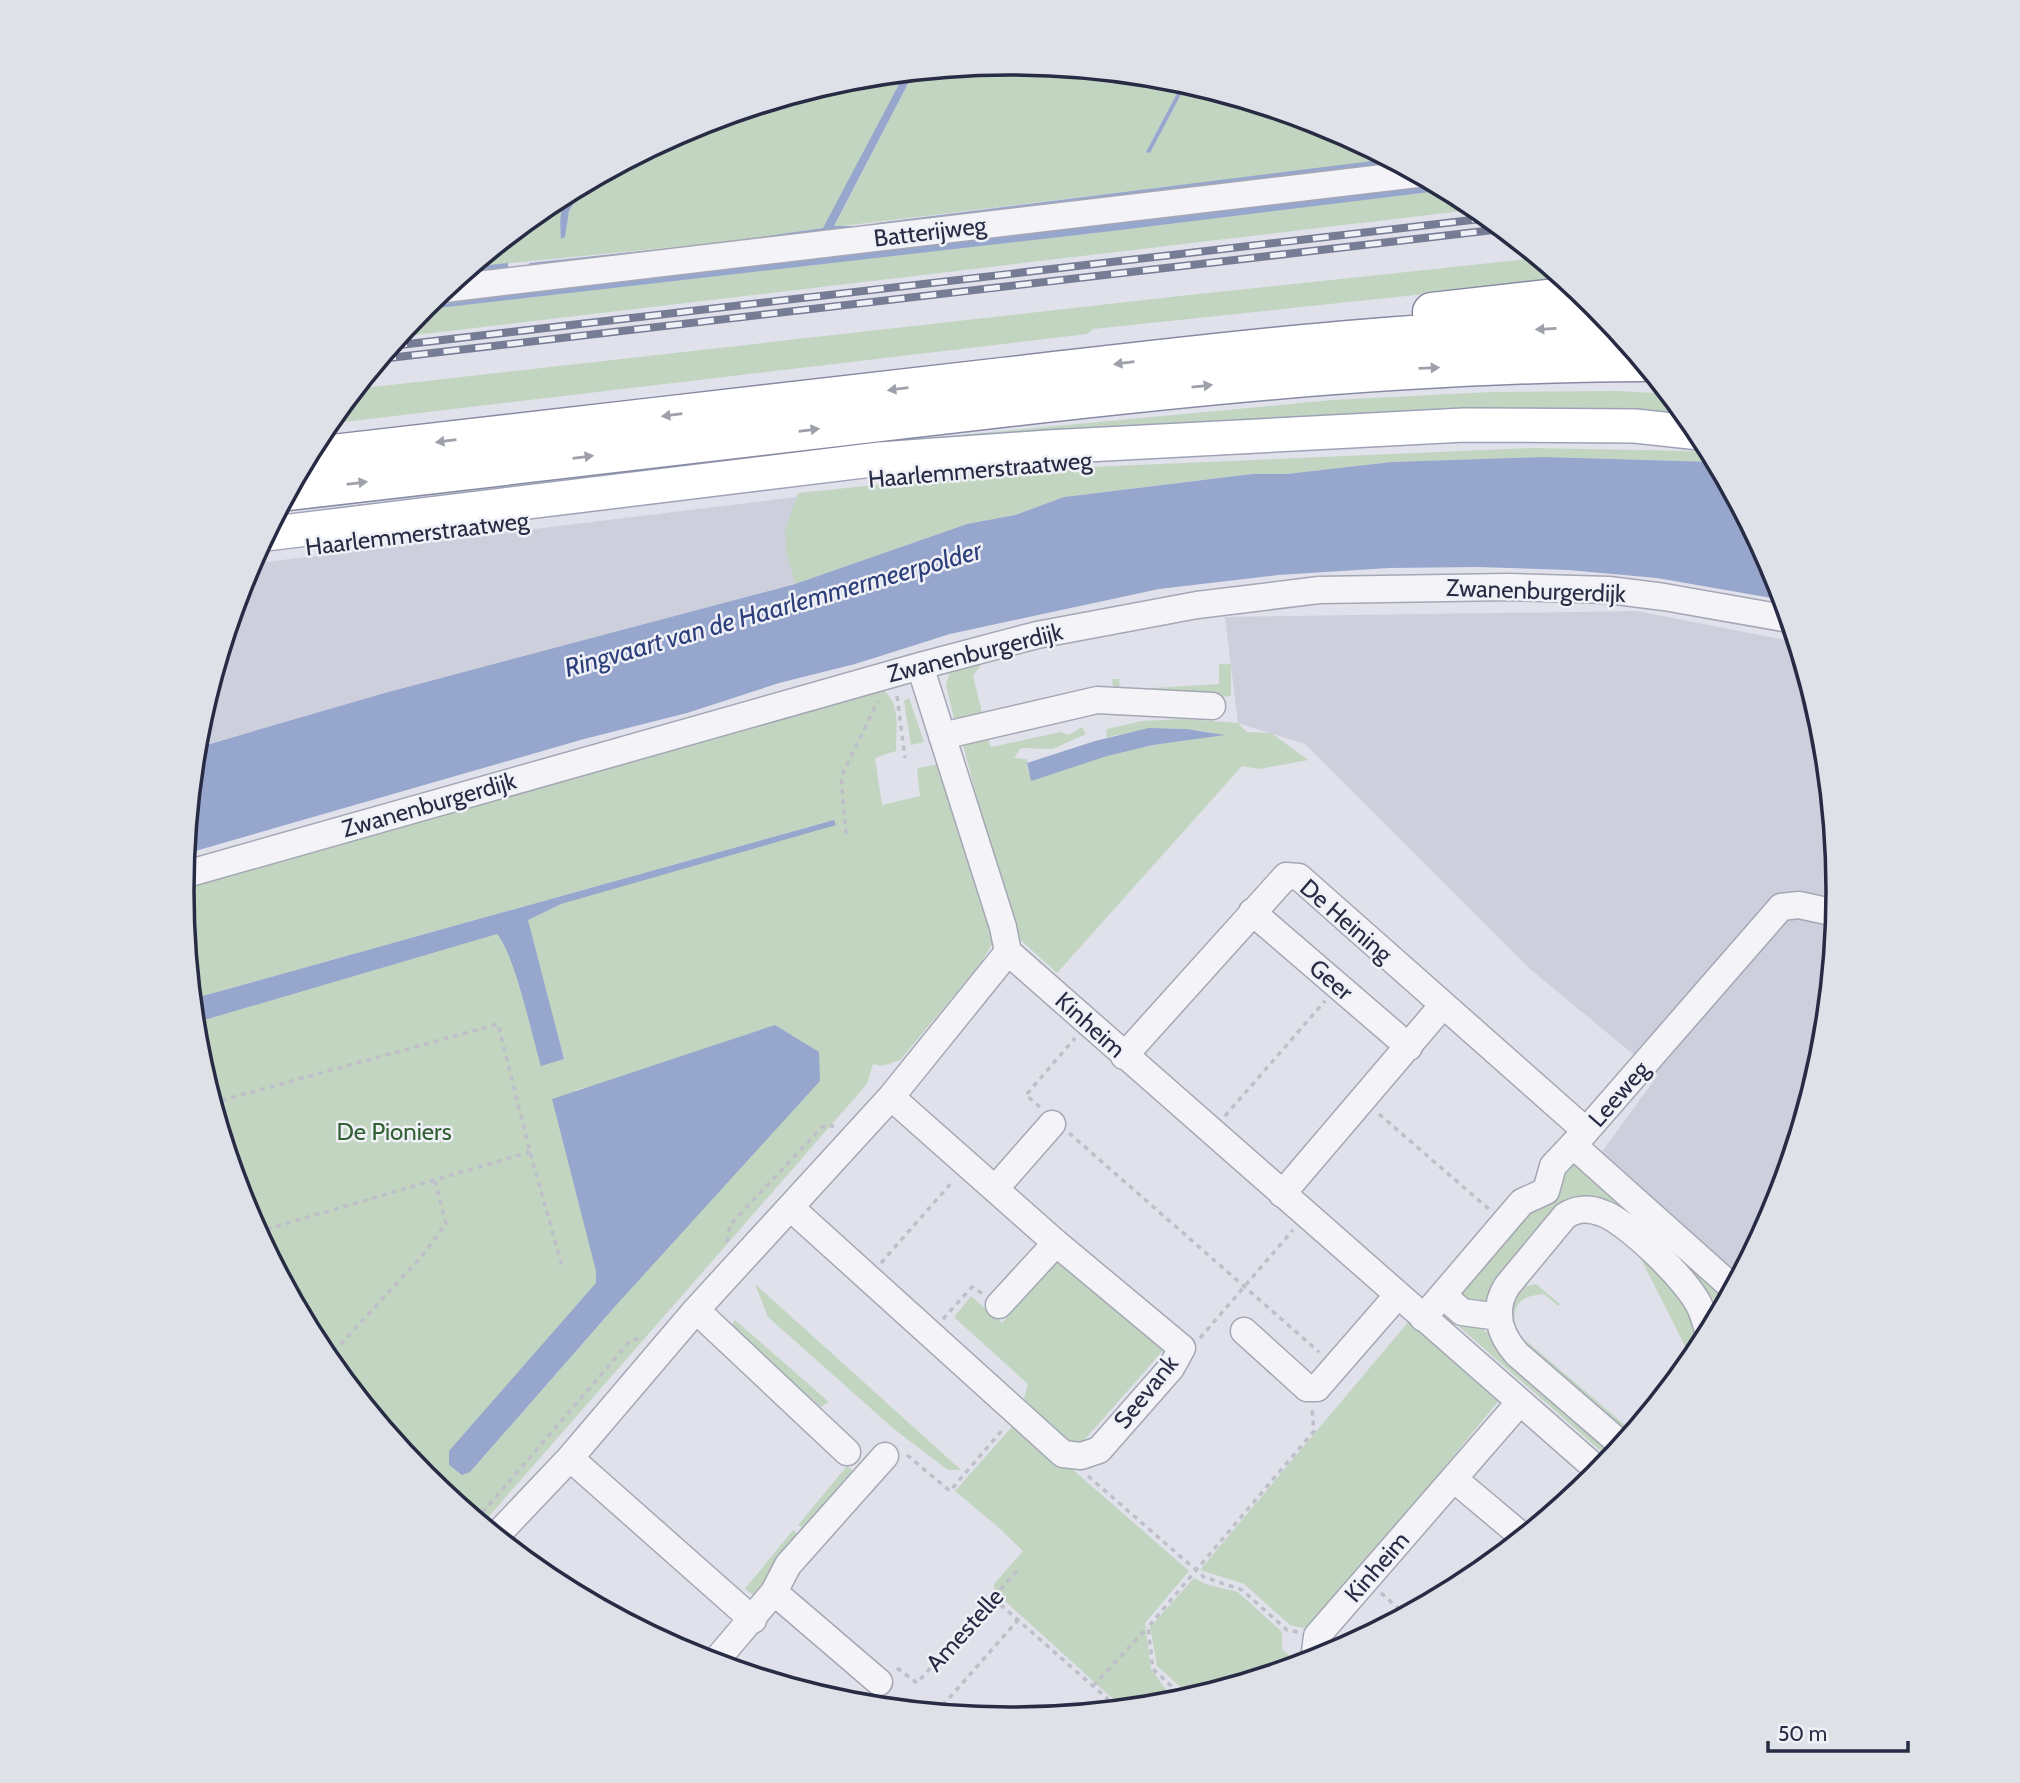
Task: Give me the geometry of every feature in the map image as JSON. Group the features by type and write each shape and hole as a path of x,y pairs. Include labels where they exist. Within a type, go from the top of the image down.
{"highway":[{"path":"1192,355 1441,310 1568,297"},
{"path":"320,455 1192,355 1397,337 1601,329"},
{"path":"299,490 1226,384 1410,369 1631,362"}],"main road":[{"name":"Haarlemmerstraatweg","path":"277,533 880,459 1464,425 1635,426 1684,431"}],"street":[{"name":"Batterijweg","path":"462,287 1401,176"},
{"name":"Zwanenburgerdijk","path":"194,872 920,666 1037,635 1196,605 1319,590 1509,587 1609,590 1778,617"},
{"path":"502,1530 570,1458 696,1310 891,1097 1008,952 1003,927 920,666"},
{"path":"942,736 1097,700 1212,706"},
{"name":"De Heining","path":"1124,1056 1286,876 1299,877 1443,1005 1727,1282"},
{"name":"Leeweg","path":"1423,1318 1522,1202 1546,1191 1553,1166 1781,907 1799,905 1826,911"},
{"name":"Geer","path":"1252,912 1409,1047"},
{"name":"Kinheim","path":"1008,952 1591,1464"},
{"path":"1282,1194 1443,1005"},
{"name":"Seevank","path":"891,1097 1182,1348 1171,1368 1099,1450 1081,1456"},
{"path":"995,1189 1054,1122"},
{"path":"790,1208 1063,1454 1081,1456"},
{"path":"1615,1439 1505,1341 1499,1317 1502,1295 1507,1286 1565,1216 1572,1211 1591,1210 1609,1216 1652,1249 1700,1306 1705,1320"},
{"path":"999,1305 1056,1242"},
{"path":"1443,1295 1462,1312 1499,1317"},
{"path":"1244,1331 1307,1388 1317,1388 1397,1296"},
{"path":"696,1310 847,1452"},
{"name":"Kinheim","path":"1317,1648 1367,1579 1520,1402"},
{"path":"722,1655 774,1592 788,1565 885,1455"},
{"path":"570,1458 753,1620"},
{"path":"1454,1479 1516,1531"},
{"path":"774,1592 879,1682"}],"path":[{"path":"894,673 905,758"},
{"path":"846,834 841,776 894,673"},
{"path":"1211,1132 1338,986"},
{"path":"1087,1023 1026,1095 1336,1367"},
{"path":"221,1100 498,1024 562,1266"},
{"path":"1363,1101 1505,1222"},
{"path":"267,1229 530,1152"},
{"path":"868,1278 968,1164"},
{"path":"335,1350 421,1257 446,1224 435,1181"},
{"path":"1182,1348 1191,1348 1306,1215"},
{"path":"930,1333 972,1287 999,1305"},
{"path":"1093,1686 1148,1627 1314,1431 1312,1400 1317,1388"},
{"path":"885,1455 893,1443 950,1491 1017,1412"},
{"path":"1081,1456 1084,1473 1204,1577 1242,1590 1287,1630 1317,1648"},
{"name":"Amestelle","path":"879,1682 897,1667 917,1683 1017,1571"},
{"path":"1367,1579 1399,1609"},
{"path":"993,1598 1111,1702"},
{"name":"Amestelle","path":"943,1705 1018,1620"},
{"path":"1148,1627 1153,1669 1176,1690"}],"shaded area":[{"path":"804,496 804,581 207,744 237,629 263,562"},
{"path":"1637,611 1786,640 1811,732 1819,785 1825,838 1825,945 1811,1051 1783,1154 1764,1204 1722,1290 1587,1172 1658,1075 1529,968 1305,744 1238,723 1225,617"}],"green space":[{"path":"1010,75 1117,82 1177,93 1146,152 1150,153 1181,94 1272,119 1322,137 1376,162 834,227 909,81"},
{"path":"900,83 824,228 726,242 487,265 564,208 561,238 565,237 569,211 574,202 602,185 649,159 698,137 799,103"},
{"path":"1409,180 1460,211 413,335 451,298"},
{"path":"1525,259 1554,283 1093,329 1087,334 342,422 368,388"},
{"path":"1492,392 1657,393 1674,417 946,440 939,437 1333,400"},
{"path":"1530,448 1691,451 1697,452 1704,462 1544,457 1392,462 1286,474 1252,474 1064,497 1015,515 967,524 795,584 786,551 785,531 798,493 1021,470"},
{"path":"985,660 973,676 983,716 955,722 946,685 951,668"},
{"path":"1219,664 1231,664 1231,696 1185,699 1114,693 1112,679 1119,679 1120,690 1219,684"},
{"name":"De Pioniers","path":"877,685 891,698 897,722 896,751 875,758 882,805 920,796 917,768 941,764 992,929 992,944 981,963 900,1060 882,1066 873,1064 867,1084 488,1518 433,1469 396,1430 331,1345 303,1300 278,1253 237,1154 209,1051 203,1011 505,923 547,1064 564,1059 527,920 561,904 834,820 201,997 195,945 194,883","holes":["587,1087 619,1302 470,1472 610,1279 574,1091"]},
{"path":"909,698 924,742 911,745 904,701"},
{"path":"1182,719 1238,723 1247,732 1271,733 1308,760 1259,769 1242,766 1057,973 1012,932 962,741 987,736 991,747 1061,732 1069,735 1082,727 1086,734 1053,749 1021,748 1014,758 1027,759 1028,773 1153,745 1222,735 1164,729 1135,731 1106,738 1107,729 1142,721"},
{"path":"1566,1162 1577,1163 1722,1290 1716,1302 1689,1272 1578,1210 1499,1305 1449,1300"},
{"path":"1629,1235 1662,1271 1697,1327 1698,1330 1686,1349"},
{"path":"1061,1256 1166,1347 1073,1453 1022,1407 1028,1384 954,1317 971,1296 1002,1323"},
{"path":"755,1284 961,1470 948,1470 894,1429 768,1317"},
{"path":"1536,1284 1560,1304 1558,1306 1544,1294 1522,1300 1514,1316 1517,1333 1627,1427 1622,1432 1517,1338 1506,1315 1509,1291"},
{"path":"1459,1318 1479,1327 1494,1338 1610,1444 1603,1453 1455,1323"},
{"path":"735,1320 829,1402 821,1407 729,1328"},
{"path":"1409,1321 1499,1400 1312,1630 1290,1625 1244,1584 1200,1570"},
{"path":"1017,1421 1189,1571 1145,1623 1151,1669 1166,1693 1115,1701 994,1591 994,1584 1023,1551 955,1491"},
{"path":"847,1466 857,1474 806,1531 798,1525"},
{"path":"793,1530 801,1536 753,1595 745,1589"},
{"path":"1194,1578 1205,1584 1238,1592 1282,1632 1282,1649 1291,1657 1221,1680 1183,1689 1157,1666 1150,1627"}],"water":[{"path":"909,81 834,226 861,226 858,231 532,268 529,263 726,242 823,228 900,83"},
{"path":"1177,93 1181,94 1150,153 1146,152"},
{"path":"1374,161 1385,167 876,228 876,223"},
{"path":"1418,185 1429,192 440,308 444,304 644,276 1277,204"},
{"path":"574,202 569,211 565,237 561,239 560,220 561,213"},
{"path":"508,263 508,268 479,272 487,265"},
{"name":"Ringvaart van de Haarlemmermeerpolder","path":"1544,457 1704,462 1742,530 1771,598 1657,578 1568,570 1477,567 1389,568 1278,575 1159,589 950,634 855,664 779,683 687,713 584,739 195,851 207,745 385,693 795,584 967,524 1015,515 1064,497 1252,474 1286,474 1392,462"},
{"path":"1149,728 1187,729 1225,735 1153,745 1107,756 1031,781 1027,763 1095,741"},
{"path":"834,820 836,825 561,904 528,920 564,1059 541,1066 510,959 497,934 204,1020 201,997"},
{"path":"775,1025 819,1052 820,1081 619,1302 470,1472 462,1475 449,1465 449,1451 596,1283 596,1271 552,1099"}],"railway":[{"path":"404,344 1473,220"},
{"path":"392,358 1488,231"}]}
